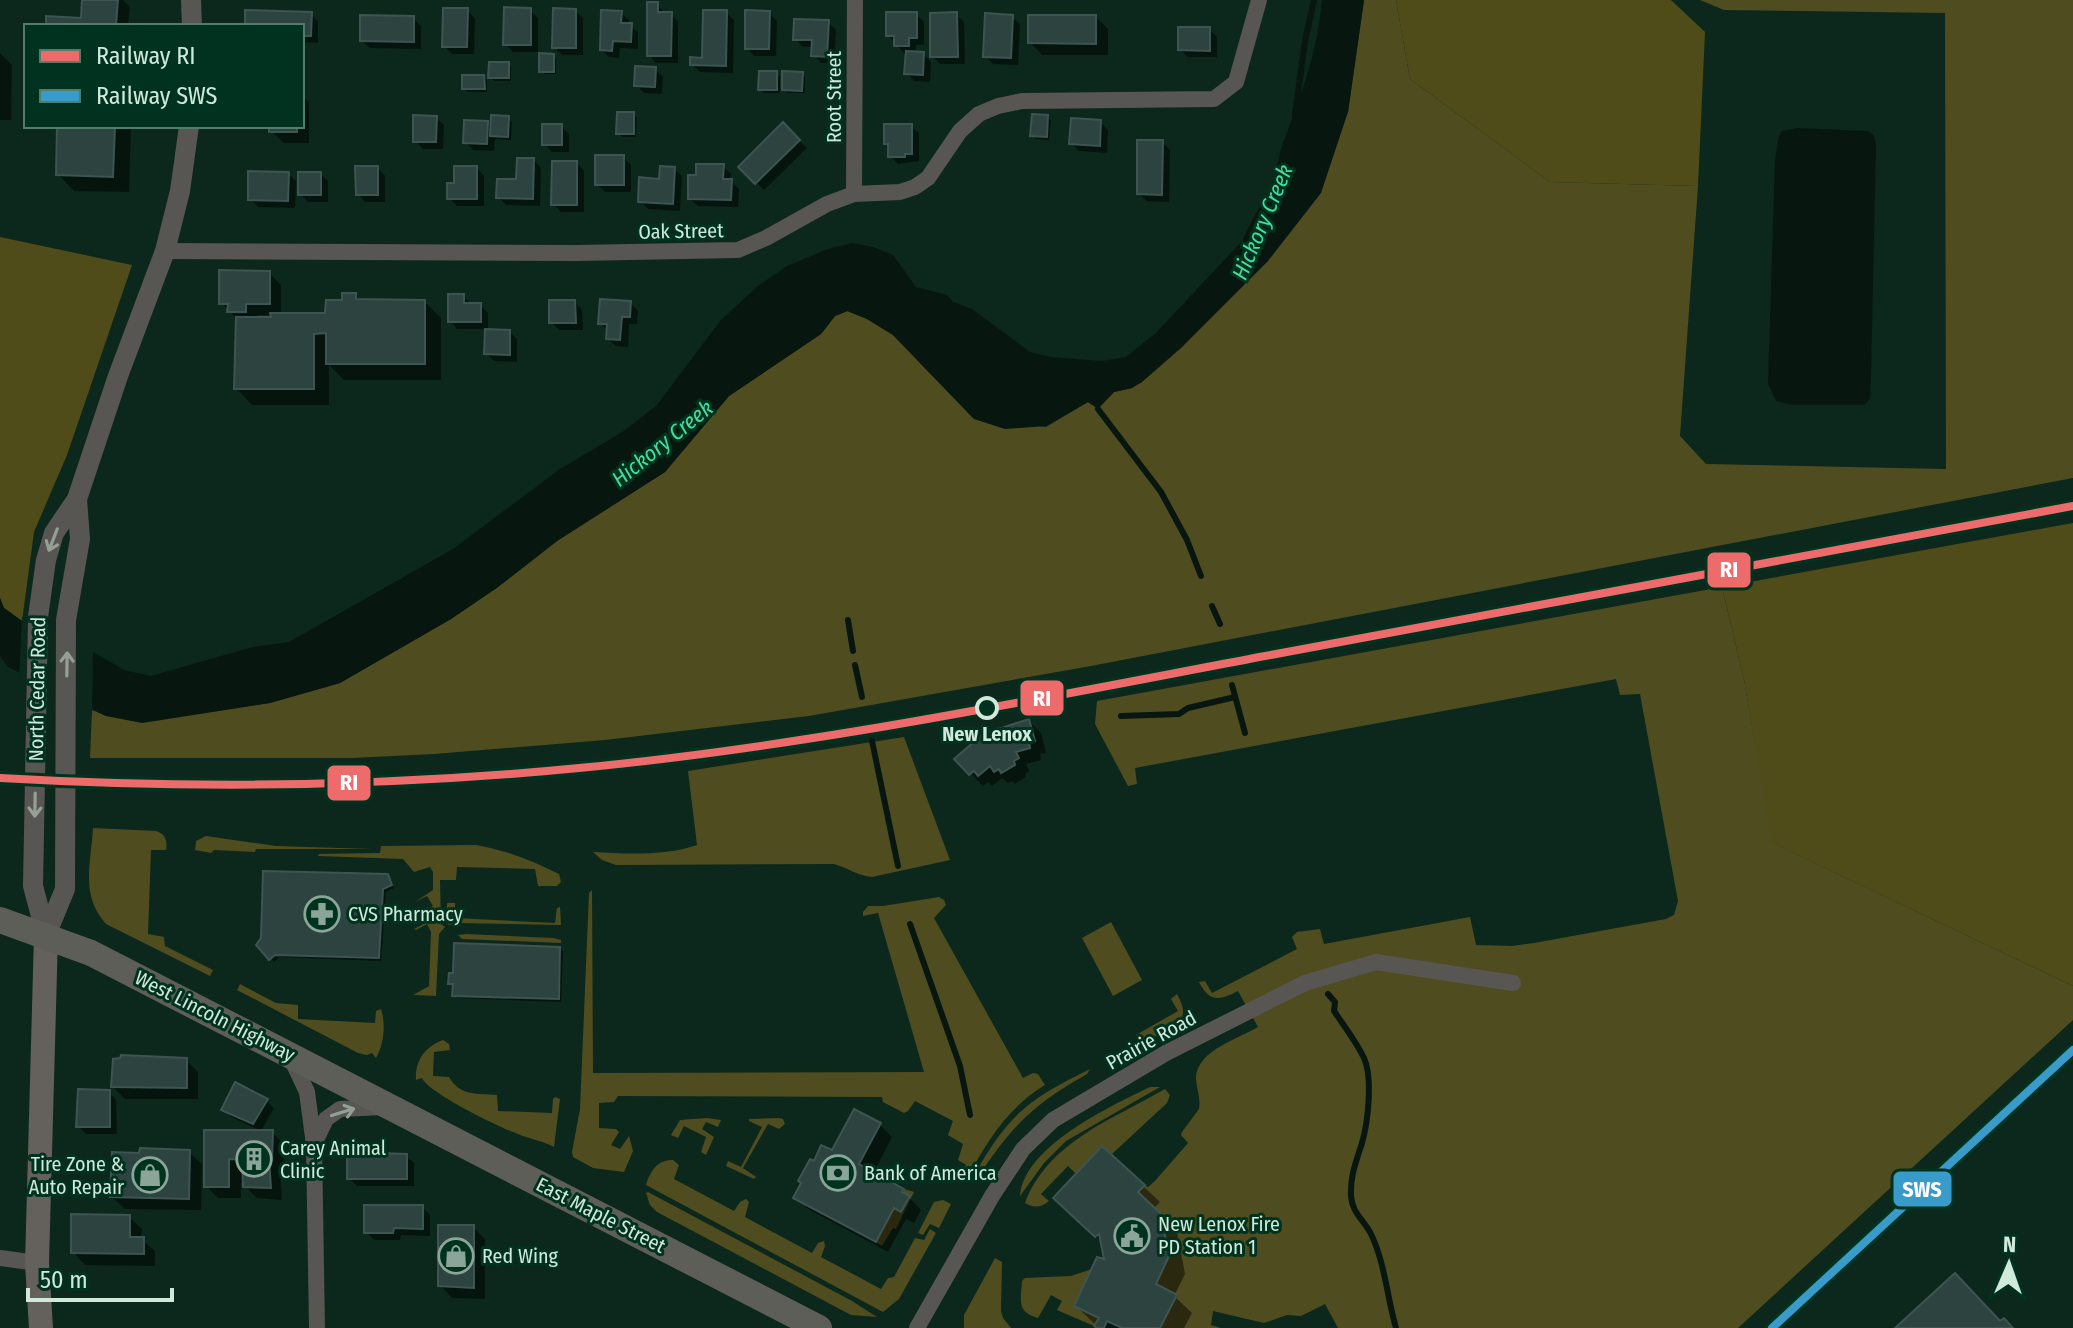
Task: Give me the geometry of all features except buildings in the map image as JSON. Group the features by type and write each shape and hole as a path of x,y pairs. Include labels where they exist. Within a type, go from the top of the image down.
{"main road":[{"name":"West Lincoln Highway","path":"0,920 91,953 386,1104"},
{"name":"North Cedar Road","path":"41,1328 37,1263 46,935"},
{"name":"East Maple Street","path":"386,1104 819,1328"}],"street":[{"path":"191,0 192,24"},
{"name":"Root Street","path":"854,194 855,0"},
{"name":"Oak Street","path":"165,251 576,253 738,250 827,204 854,194 900,192 915,187 928,178 960,131 979,114 998,106 1022,101 1214,99 1236,82 1259,0"},
{"name":"North Cedar Road","path":"46,935 33,886 41,585 54,533 77,499 118,376 165,251 180,191 189,128"},
{"name":"North Cedar Road","path":"46,935 65,889 66,620 80,539 77,499"},
{"name":"Prairie Road","path":"917,1328 992,1196 1023,1149 1053,1120 1166,1053 1305,983 1376,962 1513,983"},
{"path":"289,1054 307,1092 314,1145 317,1328"},
{"path":"314,1145 326,1119 340,1109 386,1104"},
{"path":"0,1258 37,1263"}],"shaded area":[{"path":"1364,0 1396,0 1410,79 1550,182 1698,186 1680,436 1706,464 1946,469 1945,13 1724,10 1700,0 2073,0 2073,478 1091,666 809,716 605,740 434,754 352,758 90,758 92,710 106,716 215,710 270,703 340,683 451,619 557,541 665,472 729,396 821,334 835,316 848,311 893,335 974,419 1046,427 1088,402 1098,408 1114,392 1132,388 1348,112"},
{"path":"1396,0 1671,0 1705,32 1698,186 1550,182 1410,79"},
{"path":"0,237 132,265 67,455 34,532 22,621 4,608 0,598"},
{"path":"2073,523 2073,986 1772,843 1744,680 1722,587"},
{"path":"1722,587 1744,680 1773,843 2073,986 2073,1020 1738,1328 1338,1328 1325,1304 1301,1316 1287,1315 1264,1323 1213,1311 1211,1325 1221,1328 1160,1328 1177,1295 1156,1284 1169,1256 1161,1214 1138,1192 1154,1182 1188,1143 1181,1135 1199,1109 1196,1077 1204,1059 1220,1046 1258,1027 1238,991 1215,998 1199,982 1205,981 1212,993 1297,949 1292,937 1297,932 1320,929 1324,944 1470,917 1476,945 1512,946 1666,919 1674,915 1678,901 1640,694 1620,695 1616,679 1135,768 1137,784 1128,786 1095,724 1097,701"},
{"path":"904,737 950,860 872,877 834,864 616,865 602,860 593,852 659,853 697,845 688,771"},
{"path":"93,828 156,831 164,836 166,850 151,850 148,934 164,937 165,946 213,970 210,976 106,924 98,913 90,890"},
{"path":"206,836 276,846 373,849 214,850 211,853 195,850 196,841"},
{"path":"476,845 539,865 559,874 561,882 557,886 538,886 535,869 457,867 456,880 440,880 441,924 445,927 439,934 436,996 413,995 429,986 431,932 427,924 414,929 431,920 426,910 433,906 427,896 415,902 433,890 430,867 414,872 403,859 313,854 380,853 381,846"},
{"path":"592,890 593,1073 924,1072 878,913 863,916 863,912 868,906 939,897 946,905 934,918 1023,1078 1038,1074 1045,1085 1021,1103 1002,1124 966,1179 954,1178 950,1172 961,1174 966,1165 958,1160 963,1144 948,1135 953,1121 915,1101 904,1113 883,1102 882,1097 618,1096 614,1102 599,1103 599,1128 619,1132 611,1145 620,1149 629,1136 633,1151 624,1172 593,1168 573,1157 572,1152 580,1109 589,893"},
{"path":"447,903 455,903 455,918 555,923 557,908 560,907 561,925 449,925 446,921"},
{"path":"1111,922 1142,980 1113,996 1082,938"},
{"path":"458,935 553,938 561,940 561,943 462,939"},
{"path":"240,984 276,1003 298,1005 298,1019 375,1023 376,1011 381,1009 383,1034 376,1058 372,1053 358,1053 237,990"},
{"path":"1177,994 1183,1010 1177,1025 1125,1051 1139,1042 1136,1035 1178,1011 1171,999"},
{"path":"443,1040 449,1044 450,1050 434,1052 433,1076 449,1077 459,1088 470,1093 497,1095 498,1111 552,1113 553,1099 560,1099 554,1147 492,1123 449,1100 422,1078 416,1080 422,1055"},
{"path":"1090,1069 1026,1117 980,1174 973,1177 997,1138 1021,1111 1050,1090"},
{"path":"1150,1087 1160,1087 1066,1141 1044,1163 1020,1196 1025,1178 1053,1145 1093,1117"},
{"path":"1165,1089 1170,1095 1167,1103 1112,1154 1102,1146 1076,1174 1068,1166 1041,1194 1049,1201 1037,1206 1025,1203 1035,1182 1066,1148 1104,1122"},
{"path":"779,1118 785,1124 779,1129 768,1124 743,1168 756,1177 754,1179 726,1166 728,1161 741,1167 762,1127 749,1119"},
{"path":"680,1120 721,1120 718,1127 706,1122 702,1129 714,1137 706,1155 701,1152 706,1137 684,1126 678,1138 671,1135"},
{"path":"673,1160 679,1165 674,1179 734,1211 746,1199 749,1202 745,1217 812,1253 818,1243 824,1241 821,1257 881,1289 888,1278 894,1277 915,1238 924,1240 930,1229 936,1233 899,1299 883,1312 646,1185 655,1167"},
{"path":"904,1189 914,1192 896,1229 893,1228 882,1246 876,1242 894,1208 901,1212"},
{"path":"648,1192 877,1317 851,1315 657,1212 650,1205"},
{"path":"943,1200 951,1204 939,1228 930,1224 923,1235 918,1233 934,1202"},
{"path":"995,1258 1002,1262 1001,1311 1011,1328 964,1328 964,1315"},
{"path":"1092,1269 1099,1318 1094,1326 1057,1310 1062,1301 1051,1295 1038,1318 1023,1308 1021,1294 1025,1278 1071,1276"}],"water":[{"path":"1322,0 1364,0 1348,112 1321,193 1268,261 1181,348 1142,382 1114,392 1098,409 1088,402 1046,426 1005,429 974,419 893,335 847,311 835,316 821,334 729,396 665,472 557,541 451,619 340,683 270,703 142,723 106,716 8,667 0,656 0,598 4,608 22,621 93,652 124,670 151,676 253,647 289,642 453,549 560,469 624,431 657,405 721,320 758,286 787,266 828,249 852,243 893,255 916,287 947,295 953,302 972,309 1030,352 1050,357 1102,361 1126,357 1157,332 1243,240 1273,181 1312,58"},
{"path":"1797,128 1868,131 1874,135 1871,375 1870,399 1864,405 1793,405 1776,401 1768,384 1775,160 1782,131"}],"pier":[{"path":"22,617 93,647 92,715 19,678"}],"waterway":[{"name":"Hickory Creek","path":"1295,115 1314,0"},
{"path":"1098,409 1161,492 1187,540 1201,576"},
{"path":"1212,606 1220,624"},
{"path":"848,620 853,651"},
{"path":"855,665 862,697"},
{"path":"1232,685 1245,733"},
{"path":"1121,716 1179,714 1188,708 1235,697"},
{"path":"872,741 898,866"},
{"path":"910,924 960,1066 970,1115"},
{"path":"1328,994 1335,1002 1334,1011 1367,1067 1368,1112 1352,1175 1351,1196 1376,1245 1396,1328"}],"rail line":[{"name":"RI","path":"0,778 217,785 362,782 507,774 665,759 1009,705 2073,506"},
{"name":"SWS","path":"1772,1328 2073,1050"}],"place":[{"name":"New Lenox","path":"987,708"},
{"name":"CVS Pharmacy","path":"322,914"},
{"name":"Carey Animal Clinic","path":"254,1159"},
{"name":"Bank of America","path":"838,1173"},
{"name":"Tire Zone & Auto Repair","path":"150,1175"},
{"name":"New Lenox Fire PD Station 1","path":"1132,1236"},
{"name":"Red Wing","path":"456,1256"}]}
